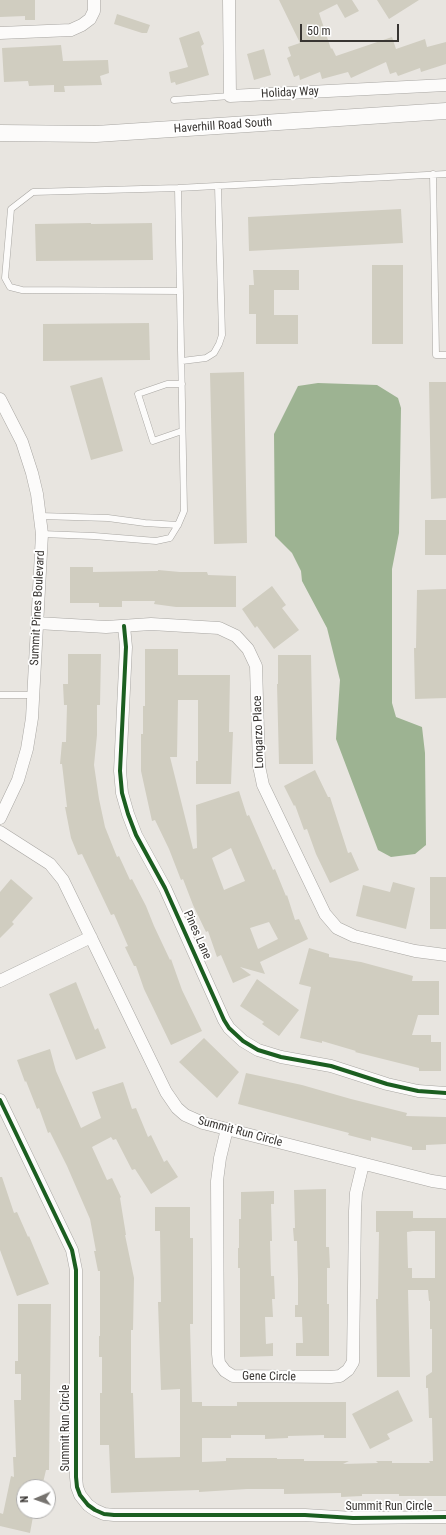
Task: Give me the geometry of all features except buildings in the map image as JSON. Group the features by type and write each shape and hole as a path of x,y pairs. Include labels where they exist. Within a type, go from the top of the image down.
{"street":[{"path":"0,33 71,30 90,19 94,11 94,0"},
{"path":"229,0 230,96"},
{"name":"Holiday Way","path":"230,96 446,85"},
{"name":"Haverhill Road South","path":"0,133 96,134 446,111"},
{"name":"Summit Pines Boulevard","path":"0,399 22,442 32,473 37,494 42,534 32,718 27,749 18,780 0,818"},
{"name":"Longarzo Place","path":"37,623 106,627 151,624 219,628 228,631 243,642 253,657 256,666 259,766 263,785 325,914 337,928 354,936 415,951 446,955"},
{"name":"Pines Lane","path":"124,626 126,647 120,759 122,793 136,835 165,888 224,1020 229,1028 242,1041 258,1050 281,1057 331,1066 387,1084 418,1091 446,1093"},
{"name":"Summit Run Circle","path":"0,832 41,857 57,871 63,880 171,1101 177,1108 194,1120 363,1164 446,1183"},
{"path":"0,982 91,937"},
{"name":"Summit Run Circle","path":"0,1100 72,1250 76,1270 76,1477 80,1495 88,1505 104,1514 114,1515 305,1515 353,1518 446,1517"},
{"name":"Gene Circle","path":"227,1129 220,1158 217,1181 218,1354 220,1363 225,1371 233,1376 331,1378 340,1376 348,1370 353,1362 354,1211 356,1193 363,1164"}],"lane":[{"path":"174,100 230,96"},
{"path":"432,174 436,355 446,355"},
{"path":"180,291 22,290 10,287 5,278 11,209 33,192 178,188 446,174"},
{"path":"182,361 206,358 214,352 222,335 218,186"},
{"path":"42,534 156,541 170,538 184,511 178,188"},
{"path":"182,384 167,384 138,394 153,442 182,431"},
{"path":"40,516 108,518 178,525"},
{"path":"0,695 33,695"}],"shaded area":[{"path":"318,383 377,385 398,398 401,408 399,533 392,569 392,703 396,717 422,727 425,753 426,845 415,854 391,857 378,850 336,739 340,680 327,628 302,581 301,571 292,553 275,536 274,434 298,386"}],"cycle path":[{"path":"124,626 126,647 120,771 122,793 136,835 165,888 224,1020 229,1028 243,1041 258,1050 281,1057 331,1066 387,1084 418,1091 446,1093"},
{"path":"0,1100 72,1250 76,1270 76,1477 80,1495 88,1505 104,1514 114,1515 305,1515 353,1518 446,1517"}]}
